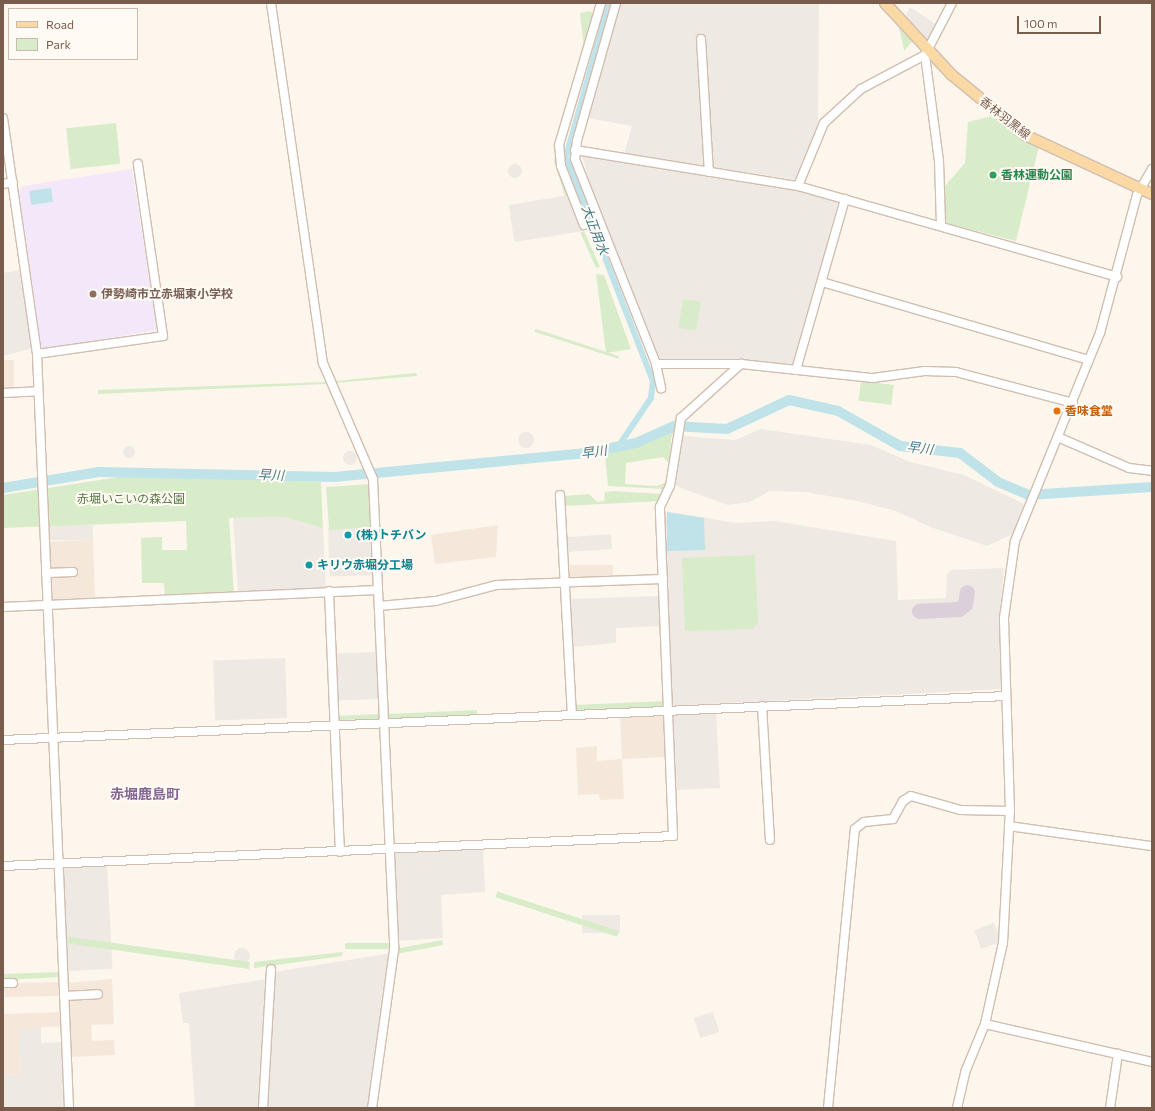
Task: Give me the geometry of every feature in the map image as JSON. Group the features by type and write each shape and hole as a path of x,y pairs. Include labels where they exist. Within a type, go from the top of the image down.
{"main road":[{"name":"香林羽黒線","path":"884,3 926,53 1025,135 1152,194"}],"street":[{"path":"271,3 323,363 369,466 373,479 394,958 372,1108"},
{"path":"584,225 560,166 559,145 601,3"},
{"path":"616,3 575,150 578,169 656,364 661,388"},
{"path":"798,186 820,129 830,116 869,84 926,53 952,3"},
{"path":"701,39 709,172"},
{"path":"926,53 939,161 941,226"},
{"path":"3,118 36,354 69,1108"},
{"path":"575,150 798,186 1117,277"},
{"path":"36,354 163,336 138,164"},
{"path":"957,1108 966,1070 985,1024 1003,950 1010,812 1004,611 1015,541 1060,438 1089,360 1117,277 1140,189 1152,169"},
{"path":"3,184 13,182"},
{"path":"796,370 845,199"},
{"path":"822,282 1089,360"},
{"path":"656,364 741,364 873,378 925,371 956,372 1073,403"},
{"path":"3,866 673,836 660,507 670,486 680,432 681,418 741,364"},
{"path":"3,393 38,391"},
{"path":"1060,438 1129,468 1152,471"},
{"path":"560,495 572,714"},
{"path":"46,573 73,572"},
{"path":"379,606 436,601 496,585 663,579"},
{"path":"3,607 329,591 378,590"},
{"path":"329,591 340,852"},
{"path":"3,740 1006,696"},
{"path":"762,706 770,840"},
{"path":"828,1108 855,830 864,822 893,819 903,801 911,796 960,810 1010,812"},
{"path":"1009,826 1152,846"},
{"path":"263,1108 271,969"},
{"path":"3,983 13,982"},
{"path":"64,996 98,994"},
{"path":"985,1024 1152,1062"},
{"path":"1110,1108 1118,1054"}],"shaded area":[{"path":"621,3 819,3 818,127 798,180 624,154 632,126 588,118"},
{"path":"910,7 937,25 927,43 904,18"},
{"path":"582,155 798,190 838,202 795,364 658,361 595,201"},
{"path":"515,164 520,166 522,171 520,176 515,178 510,176 508,171 510,166"},
{"name":"伊勢崎市立赤堀東小学校","path":"132,169 158,330 44,349 41,346 19,191 23,186"},
{"path":"569,195 584,231 514,242 509,205"},
{"path":"20,270 33,348 3,356 3,273"},
{"path":"3,360 14,360 14,389 3,389"},
{"path":"761,429 871,445 910,462 964,475 1024,504 1013,534 987,546 930,527 896,511 857,501 805,492 770,491 749,502 728,505 678,487 675,482 683,436 735,440"},
{"path":"523,432 529,432 534,437 532,446 529,448 523,448 518,443 518,437"},
{"path":"129,446 133,448 135,452 133,456 129,458 125,456 123,452 125,448"},
{"path":"350,451 355,453 357,458 355,463 350,465 345,463 343,458 345,453"},
{"path":"664,511 737,523 774,521 896,541 898,600 946,598 947,574 952,570 1004,568 999,623 1002,689 671,706"},
{"path":"284,517 323,528 326,590 238,593 233,518"},
{"path":"47,525 93,525 93,540 47,540"},
{"path":"498,525 496,557 435,564 431,535"},
{"path":"373,527 375,575 330,577 328,529"},
{"path":"611,534 612,549 567,552 566,537"},
{"path":"93,540 95,601 50,603 48,542"},
{"path":"566,565 613,565 613,580 566,580"},
{"path":"660,596 662,626 616,628 616,643 571,647 569,599"},
{"path":"378,652 380,699 336,701 334,654"},
{"path":"285,658 287,718 215,720 213,661"},
{"path":"716,711 720,788 675,790 671,713"},
{"path":"666,713 668,757 622,759 620,715"},
{"path":"597,746 597,761 622,759 624,799 600,800 599,794 578,795 576,748"},
{"path":"483,848 485,892 441,895 443,938 397,941 392,851"},
{"path":"107,864 112,969 68,971 62,866"},
{"path":"582,915 620,915 620,933 582,933"},
{"path":"994,923 1001,942 981,949 974,930"},
{"path":"239,948 245,948 250,953 248,962 245,964 239,964 234,959 234,953"},
{"path":"392,953 369,1108 268,1108 274,972"},
{"path":"112,979 114,1024 91,1025 92,1041 114,1040 115,1055 70,1057 66,983"},
{"path":"267,979 260,1108 195,1108 189,1023 183,1023 179,993"},
{"path":"60,982 62,996 5,997 4,987 16,983"},
{"path":"62,1012 63,1026 18,1029 20,1074 3,1075 3,1014"},
{"path":"713,1012 719,1032 700,1038 694,1018"},
{"path":"41,1027 41,1043 64,1042 67,1108 3,1108 3,1075 20,1074 18,1029"}],"green space":[{"path":"590,11 595,15 584,48 580,13"},
{"path":"898,23 913,41 904,51 904,50"},
{"name":"香林運動公園","path":"996,115 1039,146 1016,241 946,223 944,187 965,163 968,122"},
{"path":"116,123 120,164 71,169 66,128"},
{"path":"556,147 569,195 565,196 554,161"},
{"path":"584,231 600,267 596,268 580,233"},
{"path":"596,274 604,275 631,349 606,353"},
{"path":"683,299 701,302 696,330 678,328"},
{"path":"535,329 619,356 618,359 534,332"},
{"path":"416,373 417,376 334,383 336,381"},
{"path":"861,381 894,385 891,405 859,401"},
{"path":"326,382 327,384 98,394 98,390"},
{"path":"675,431 671,438 670,464 663,457 626,463 625,484 657,486 667,482 664,489 608,486 605,455"},
{"name":"赤堀いこいの森公園","path":"132,475 321,482 323,528 284,517 229,518 234,594 165,598 164,583 142,583 141,538 162,537 162,550 187,550 186,521 3,528 3,495"},
{"path":"370,484 373,527 329,530 326,487"},
{"path":"613,491 663,494 660,501 564,506 563,496 589,494 597,502 604,501 605,492"},
{"path":"755,555 758,622 753,629 685,631 682,558"},
{"path":"665,701 665,707 574,710 573,705"},
{"path":"477,710 477,716 387,719 387,714"},
{"path":"381,714 379,719 337,720 336,716"},
{"path":"497,891 619,931 617,937 495,897"},
{"path":"68,936 250,962 249,969 67,943"},
{"path":"442,940 443,945 399,953 398,949"},
{"path":"345,943 389,943 389,949 345,949"},
{"path":"343,952 342,956 254,968 254,962"},
{"path":"60,972 61,977 3,980 3,974"}],"water":[{"path":"51,188 53,202 31,205 29,191"},
{"path":"667,512 704,518 705,550 667,551"}],"waterway":[{"name":"大正用水","path":"609,3 566,157 653,381 651,398 618,447"},
{"name":"早川","path":"3,488 99,472 334,477 579,454 636,443 674,426 727,429 789,400 838,411 900,446 960,453 998,482 1028,495 1152,487"}],"taxiway":[{"path":"919,611 959,609 965,604 967,592"}],"place":[{"name":"香林運動公園","path":"993,175"},
{"name":"伊勢崎市立赤堀東小学校","path":"93,294"},
{"name":"香味食堂","path":"1057,411"},
{"name":"(株)トチバン","path":"348,535"},
{"name":"キリウ赤堀分工場","path":"309,565"}],"district":[{"name":"赤堀鹿島町","path":"145,794"}]}
